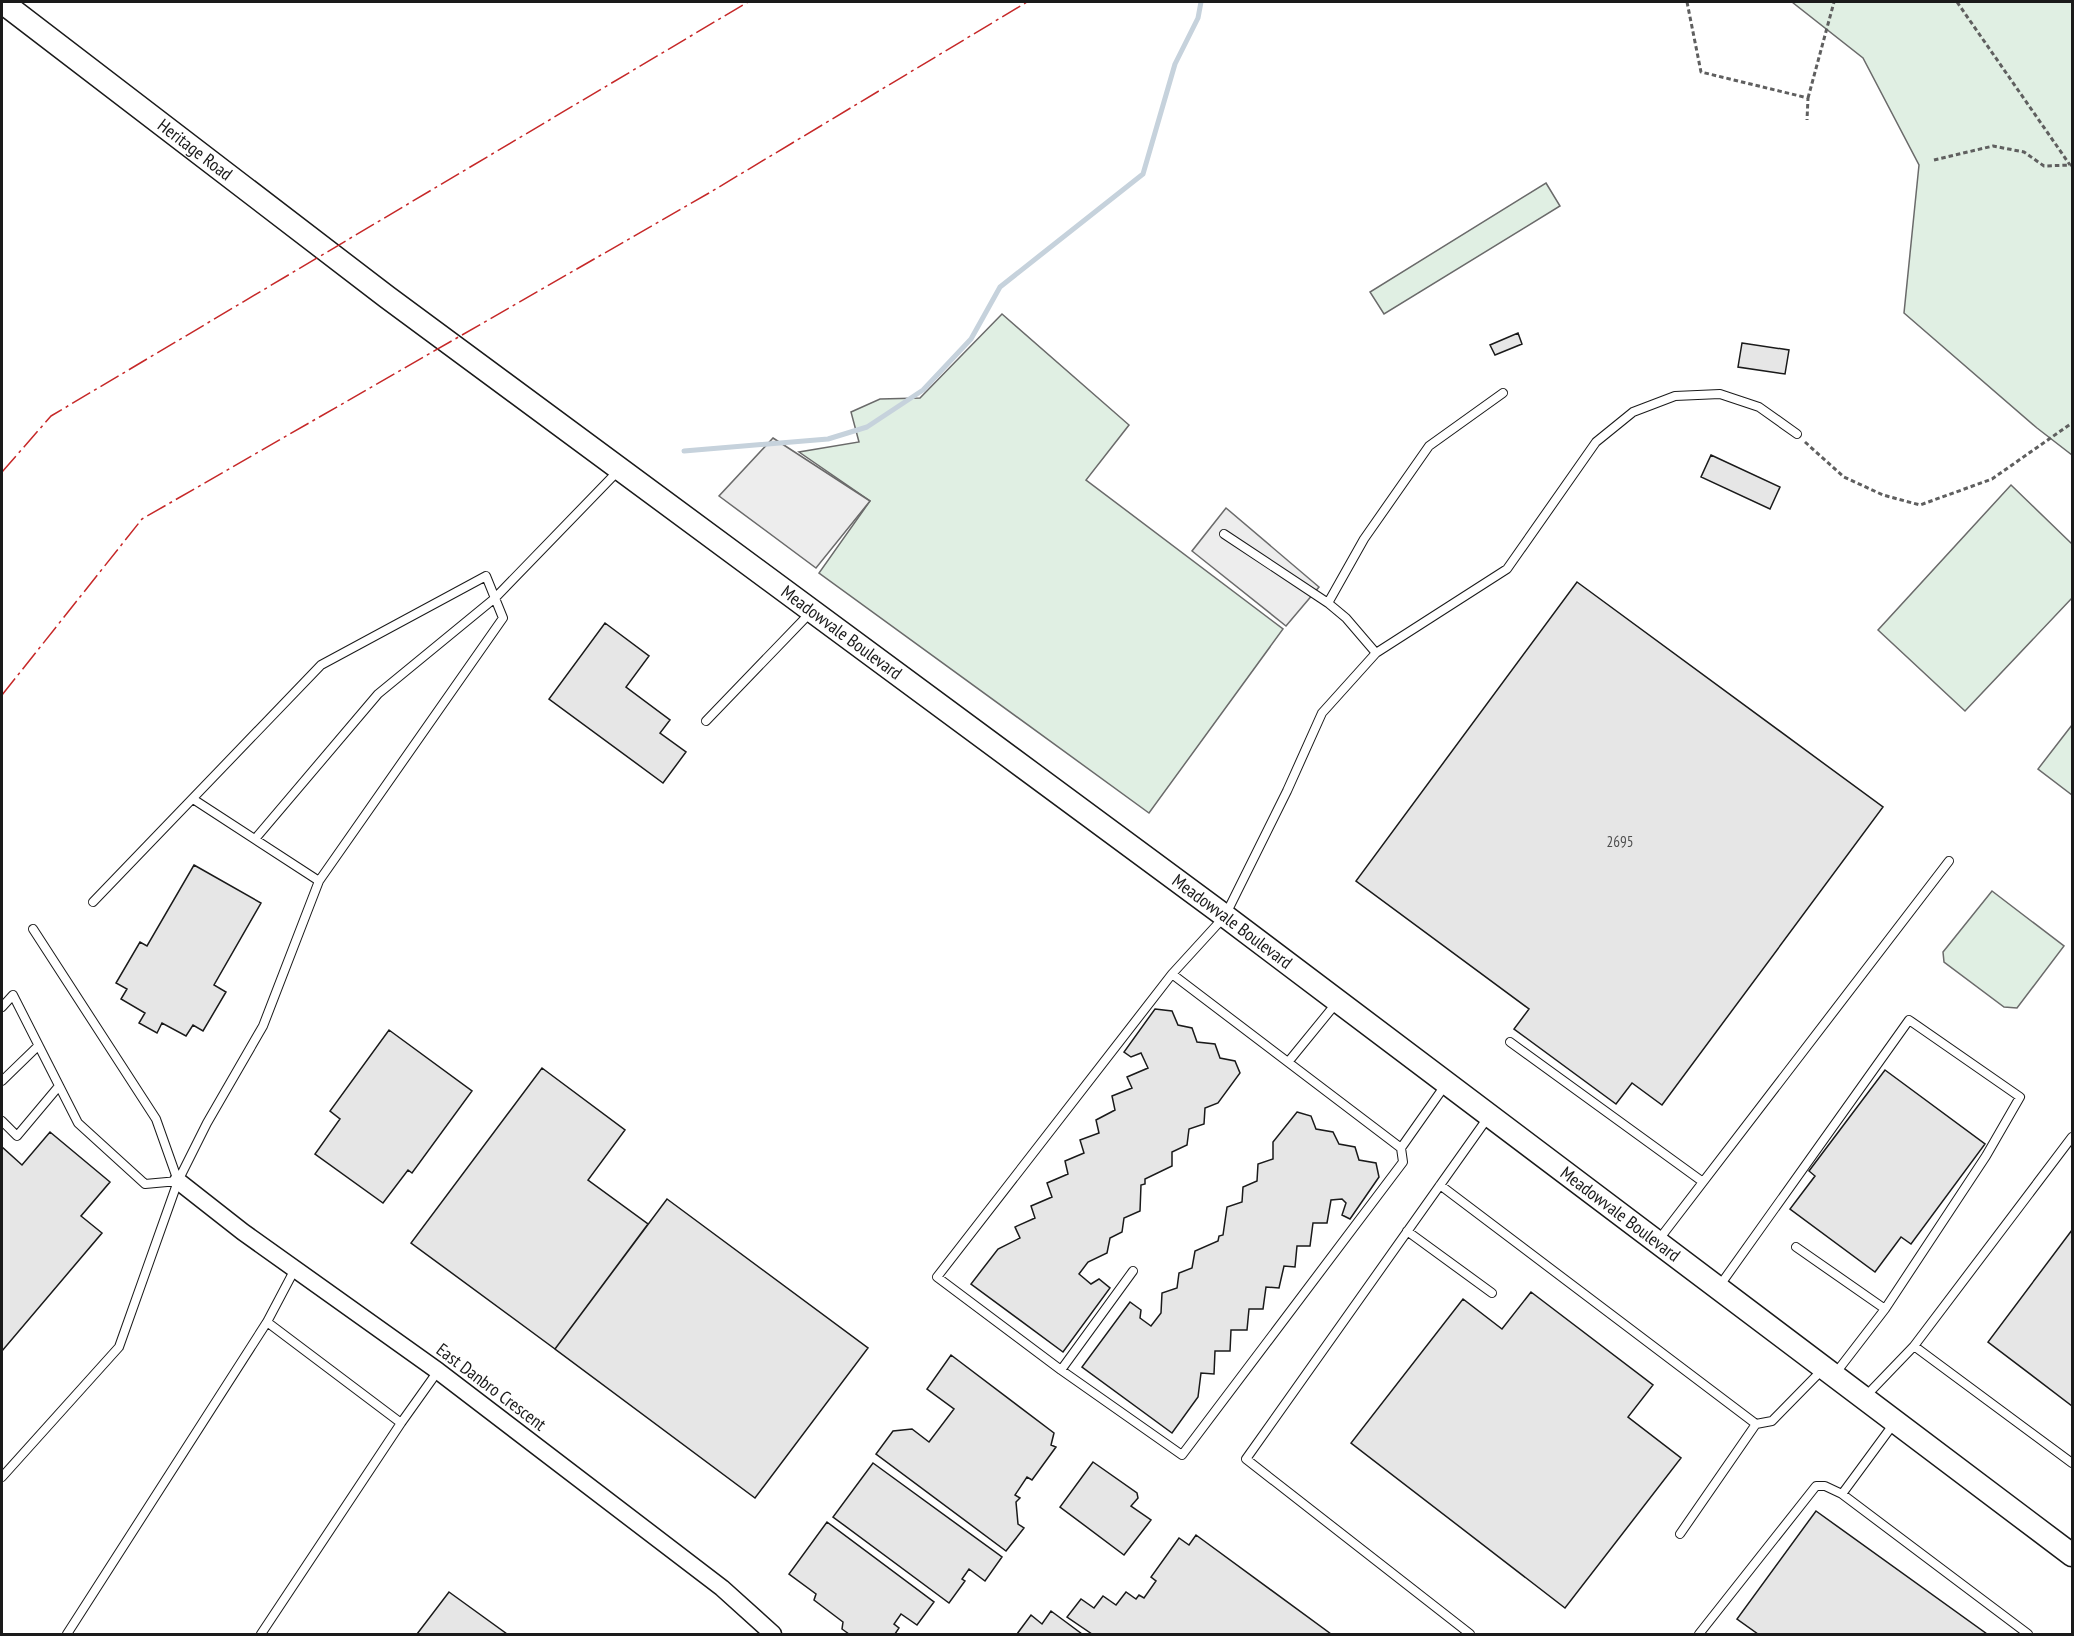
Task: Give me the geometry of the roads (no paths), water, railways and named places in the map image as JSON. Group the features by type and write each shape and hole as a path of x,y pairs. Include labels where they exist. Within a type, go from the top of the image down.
{"main road":[{"name":"Heritage Road","path":"2,2 387,297"},
{"name":"Meadowvale Boulevard","path":"387,297 1225,916 2073,1555"}],"street":[{"name":"East Danbro Crescent","path":"178,1181 295,1269 438,1371 722,1588 773,1635"}],"lane":[{"path":"1328,603 1364,539 1429,446 1503,393"},
{"path":"1172,974 1401,1148 1403,1161 1182,1455 1061,1370 937,1277 1172,974 1225,916 1287,791 1322,713 1376,653 1507,569 1596,442 1633,412 1675,396 1720,394 1759,407 1797,434"},
{"path":"255,839 378,694 495,598 621,469"},
{"path":"1224,534 1328,603 1346,618 1376,653"},
{"path":"2,1477 119,1347 178,1181 207,1123 262,1026 319,881 503,618 486,576 321,665 93,902"},
{"path":"706,721 813,611"},
{"path":"193,799 319,881"},
{"path":"1657,1242 1949,861"},
{"path":"33,929 156,1119 178,1181"},
{"path":"2,1007 13,995 78,1123 145,1184 178,1181"},
{"path":"1289,1061 1338,1001"},
{"path":"1680,1534 1756,1424 1772,1421 1829,1372 1885,1309 1986,1156 2020,1097 1909,1020 1718,1288"},
{"path":"1510,1042 1704,1182"},
{"path":"2,1081 38,1046"},
{"path":"1401,1148 1447,1083"},
{"path":"2,1121 17,1136 59,1086"},
{"path":"1470,1635 1246,1459 1489,1115"},
{"path":"1863,1398 1914,1346 2073,1137"},
{"path":"1440,1185 1756,1424"},
{"path":"1407,1231 1492,1293"},
{"path":"1796,1247 1885,1309"},
{"path":"67,1635 267,1322 295,1269"},
{"path":"1061,1370 1133,1271"},
{"path":"267,1322 401,1423"},
{"path":"1914,1346 2073,1463"},
{"path":"261,1635 438,1371"},
{"path":"1842,1494 1895,1422"},
{"path":"1699,1635 1816,1486 1825,1486 1842,1494 2028,1635"}],"waterway":[{"path":"684,451 828,439 867,427 923,390 971,339 1000,287 1143,174 1175,64 1198,18 1201,2"}]}
